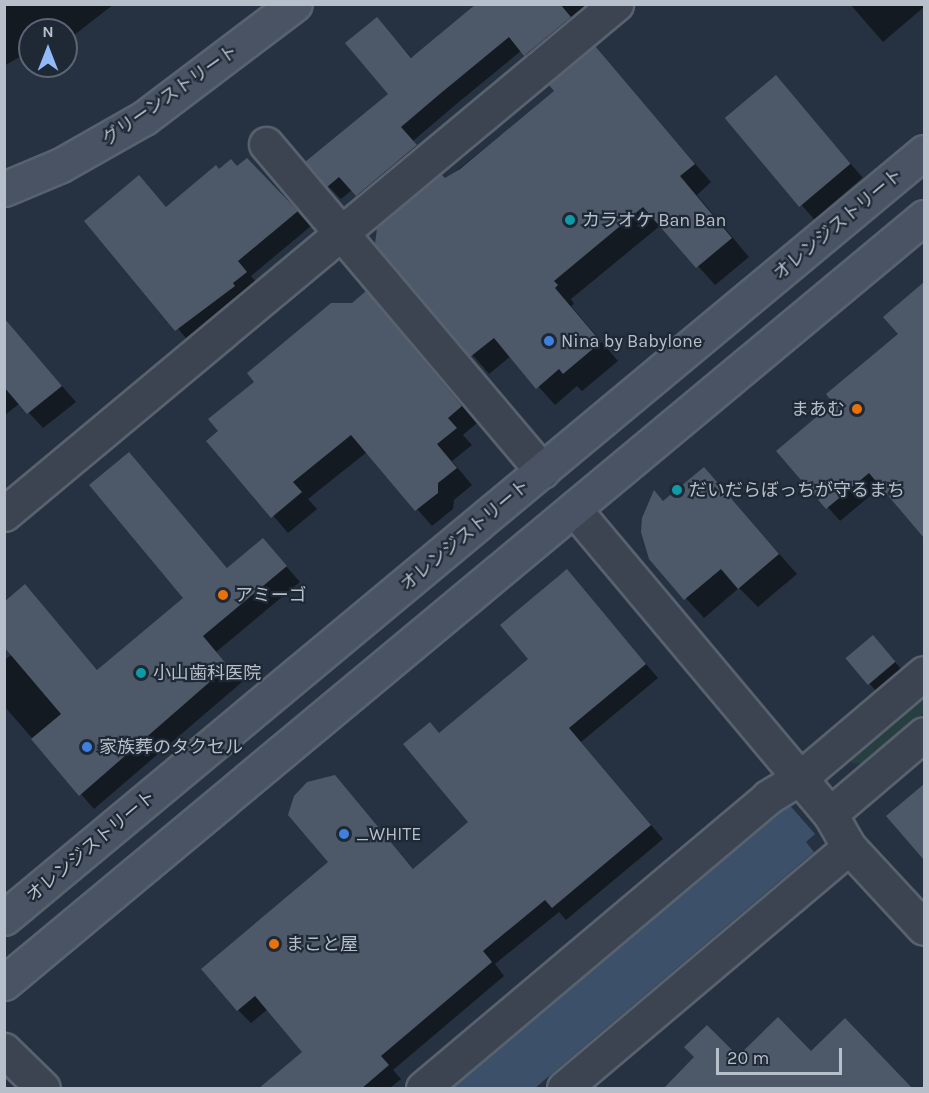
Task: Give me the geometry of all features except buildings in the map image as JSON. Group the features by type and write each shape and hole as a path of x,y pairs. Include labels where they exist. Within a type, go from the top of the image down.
{"street":[{"name":"グリーンストリート","path":"4,189 61,165 144,118 295,4"},
{"path":"4,514 616,4"},
{"path":"266,144 542,471"},
{"name":"オレンジストリート","path":"4,918 924,152"},
{"path":"4,983 924,217"},
{"path":"574,509 830,814 849,848 924,928"},
{"path":"423,1089 768,797 800,778 924,673"},
{"path":"830,814 924,734"},
{"path":"564,1089 849,848"},
{"path":"4,1050 43,1089"}],"green space":[{"path":"924,689 924,713 865,764 852,763 850,753"}],"water":[{"path":"787,802 815,834 806,842 814,852 535,1088 448,1088"}],"place":[{"name":"カラオケ Ban Ban","path":"570,220"},
{"name":"Nina by Babylone","path":"549,341"},
{"name":"まあむ","path":"857,409"},
{"name":"だいだらぼっちが守るまち","path":"677,490"},
{"name":"アミーゴ","path":"223,595"},
{"name":"小山歯科医院","path":"141,673"},
{"name":"家族葬のタクセル","path":"87,747"},
{"name":"_WHITE","path":"344,834"},
{"name":"まこと屋","path":"274,944"}]}
